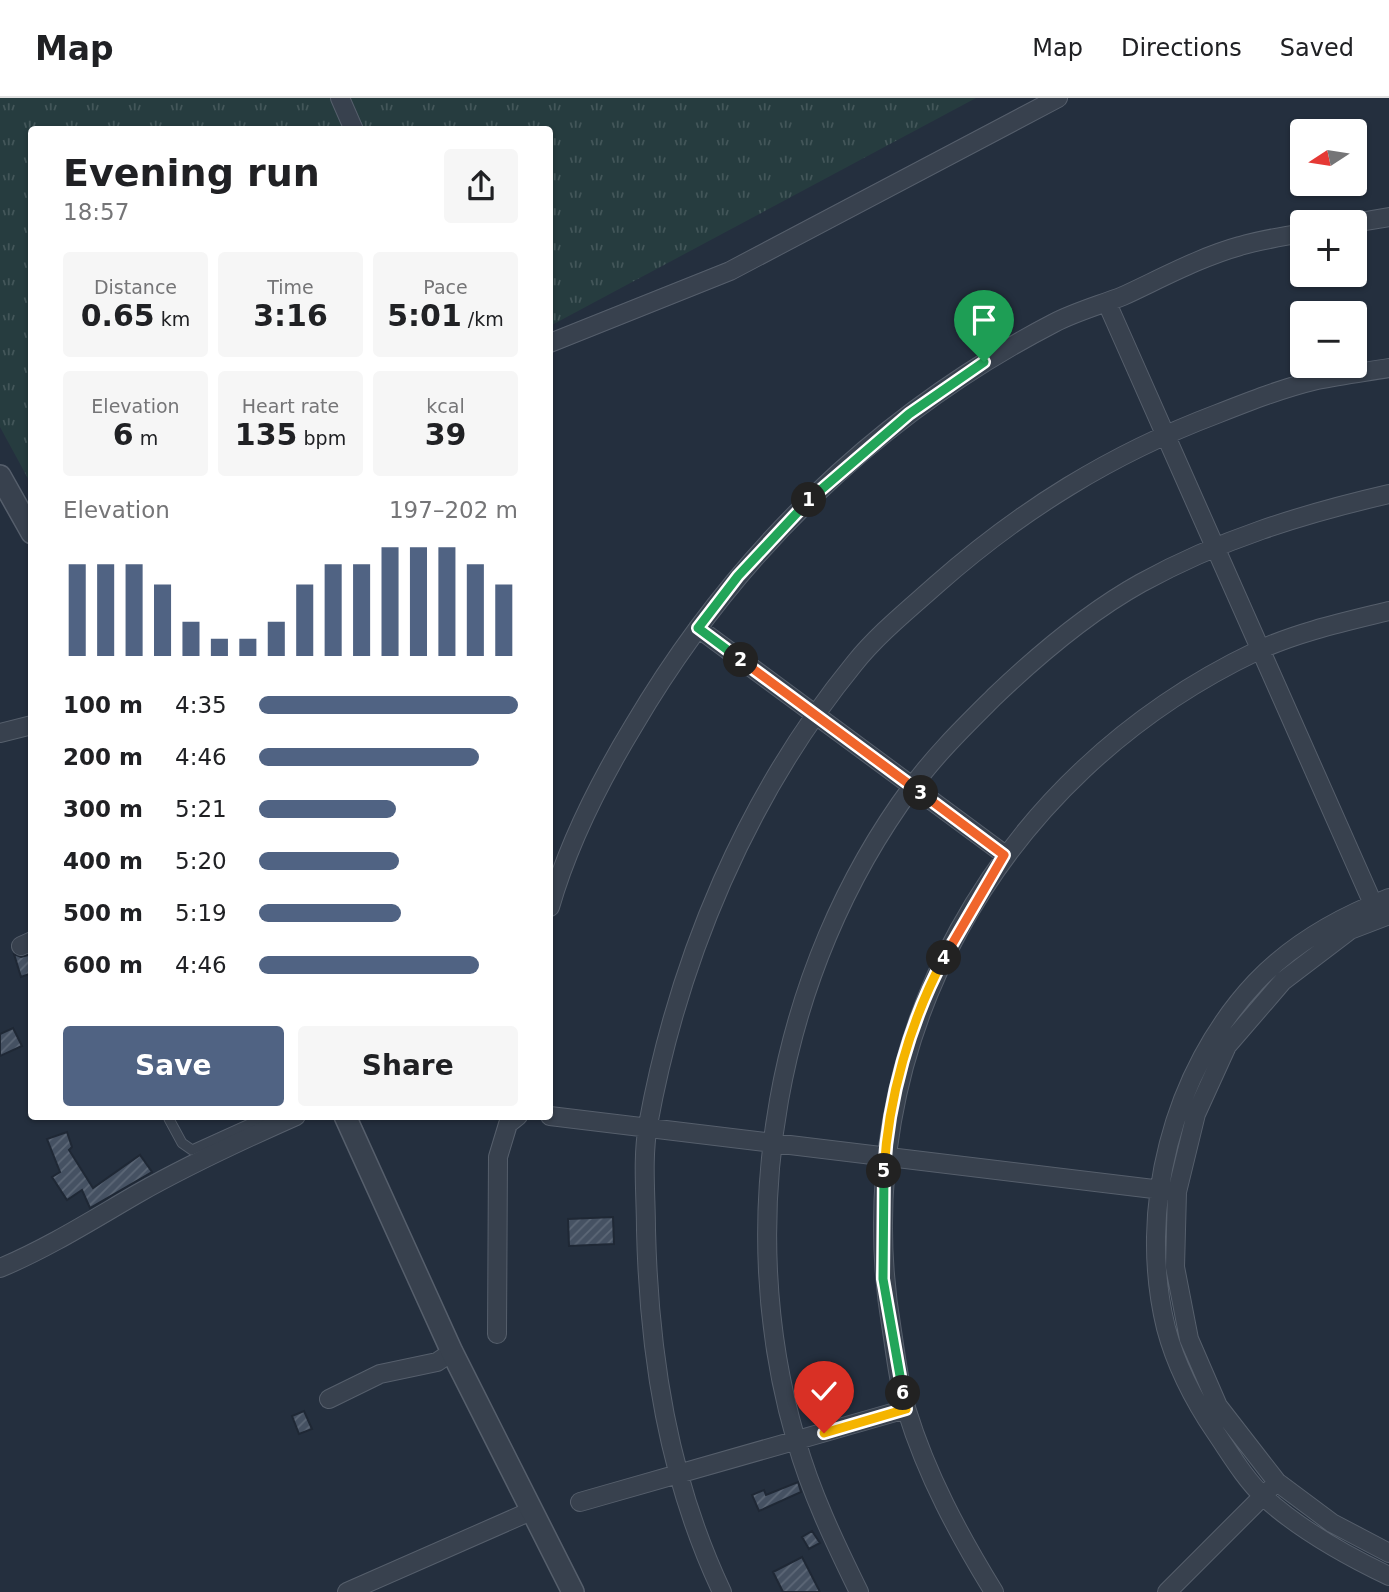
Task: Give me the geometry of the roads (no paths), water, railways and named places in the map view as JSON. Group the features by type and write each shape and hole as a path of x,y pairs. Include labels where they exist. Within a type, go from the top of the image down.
{"street":[{"path":"340,98 352,126"},
{"path":"553,342 730,271 1058,98"},
{"path":"1367,221 1389,217"},
{"path":"553,899 585,817 614,758 652,694 698,628 789,519 845,466 909,414 984,362 1056,321 1107,303 1238,246 1290,235"},
{"path":"1107,303 1383,909 1350,930 1283,981 1227,1046 1196,1114 1156,1227 1166,1329 1194,1401 1263,1496 1347,1556 1389,1576"},
{"path":"722,1592 685,1499 661,1399 648,1280 645,1178 648,1128 683,984 705,921 736,847 812,721 856,661 981,545 1039,502 1113,459 1170,432 1317,380 1389,368"},
{"path":"3,489 28,527"},
{"path":"859,1592 818,1501 796,1441 782,1382 772,1320 767,1242 771,1142 783,1076 802,1008 830,932 889,820 914,784 967,723 1030,663 1084,620 1139,584 1208,550 1307,513 1389,494"},
{"path":"994,1592 935,1486 906,1409 883,1279 884,1156 897,1090 916,1021 942,962 1004,855 1082,767 1159,706 1259,650 1326,626 1389,611"},
{"path":"698,628 1004,855"},
{"path":"0,733 28,726"},
{"path":"553,1116 1169,1191"},
{"path":"0,1268 101,1218 138,1194 201,1160 287,1120"},
{"path":"347,1120 452,1352 573,1592"},
{"path":"497,1334 498,1157 508,1124 513,1120"},
{"path":"1169,1191 1175,1267 1189,1339 1218,1406 1277,1482 1332,1523 1389,1553"},
{"path":"329,1399 380,1374 437,1362 452,1352"},
{"path":"580,1502 906,1409"},
{"path":"1167,1592 1277,1482"},
{"path":"347,1592 531,1511"}],"lane":[{"path":"170,1120 182,1143 192,1150 258,1120"}]}
